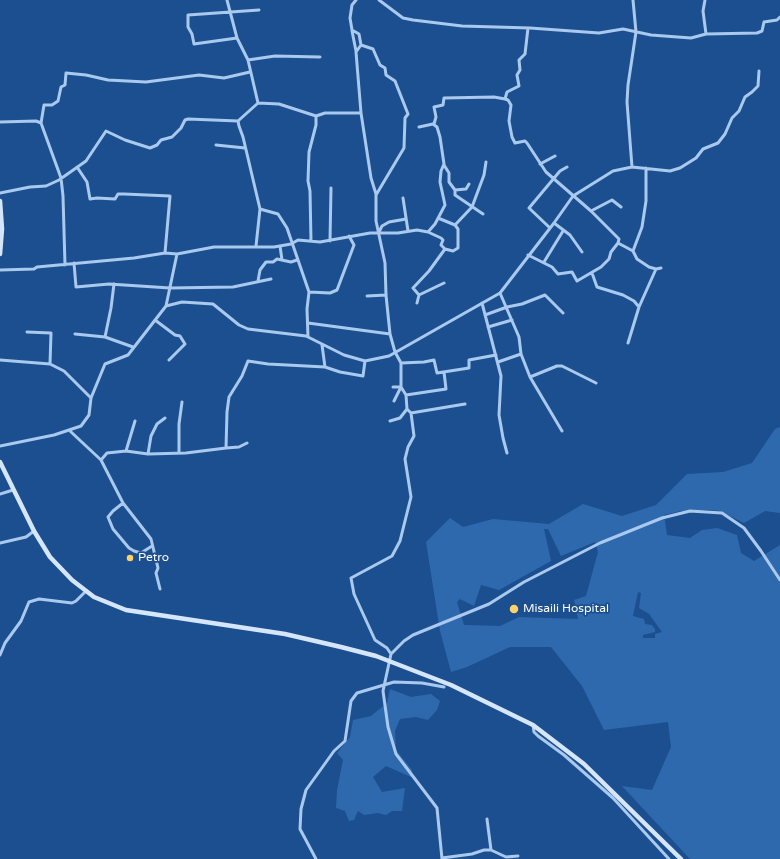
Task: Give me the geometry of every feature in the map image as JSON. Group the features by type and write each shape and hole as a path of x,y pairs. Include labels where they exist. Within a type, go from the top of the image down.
{"main road":[{"path":"0,201 2,229 0,254"},
{"path":"0,462 34,531 59,568 86,591 110,604 126,610 286,634 376,656 428,674 533,725 584,764 679,858"}],"street":[{"path":"227,0 237,38 248,60 258,103"},
{"path":"356,0 352,5 350,18 356,52 361,113 371,178 376,195 378,233 385,263 386,295 390,334 395,352 401,363 401,387 394,400"},
{"path":"379,0 403,18 462,26 528,28 599,33 623,29 636,32 691,38 706,34 757,33 762,31 764,22 780,17"},
{"path":"632,167 628,120 628,85 636,32 633,0"},
{"path":"705,0 703,11 706,34"},
{"path":"237,38 194,44 192,34 188,30 188,15 259,10"},
{"path":"505,99 507,92 519,86 517,75 520,70 520,60 525,54 528,28"},
{"path":"352,30 360,34 361,45 356,52"},
{"path":"361,45 373,49 380,65 385,68 386,76 395,80 408,114 405,118 404,148 376,195"},
{"path":"248,60 276,56 320,57"},
{"path":"166,306 182,302 213,304 238,325 248,328 308,337 344,355 365,360 388,356 500,293 573,196 613,171 632,167 670,171 680,168 696,158 703,149 718,143 725,134 732,118 739,111 745,97 758,86 759,71"},
{"path":"65,265 61,178 41,123 44,105 52,105 58,101 61,87 65,85 66,73 81,74 108,80 146,82 199,75 209,78 224,78 250,72"},
{"path":"483,214 455,195 455,190 449,182 449,173 444,164 440,136 434,124 436,117 434,107 442,105 444,98 494,97 508,100 511,105 510,131 515,143 525,141 540,164 554,179 591,211 619,240 611,252 609,259 601,267 577,281 572,272 558,274 552,267 544,262 528,256"},
{"path":"0,193 30,187 46,186 61,178 86,161 106,132 124,140 150,148 157,145 161,140 172,136 181,128 185,120 238,121 258,103 279,104 316,116 325,113 361,113"},
{"path":"311,241 310,191 308,180 309,152 316,125 316,116"},
{"path":"0,122 36,121 41,123"},
{"path":"238,121 260,209 256,246"},
{"path":"419,127 434,124"},
{"path":"216,145 245,148"},
{"path":"540,164 556,156"},
{"path":"455,225 472,207 484,175 486,162"},
{"path":"428,232 435,224 445,205 440,182 444,164"},
{"path":"77,167 87,182 90,199 115,199 118,194 170,196 165,253"},
{"path":"550,228 529,208 554,179 567,167"},
{"path":"633,251 642,227 646,200 646,168"},
{"path":"455,190 466,189 469,184"},
{"path":"330,241 331,188"},
{"path":"403,198 408,231"},
{"path":"591,211 612,200 621,207"},
{"path":"260,209 278,214 287,228 309,292 308,337"},
{"path":"0,270 34,269 37,266 65,265 134,258 165,253 177,254 214,247 280,246 292,244 298,240 330,241 349,236 408,231 428,232 441,238 443,240 441,245 453,251 458,248 458,229 455,225 438,218"},
{"path":"378,233 382,226 389,222 406,219"},
{"path":"554,223 570,235 582,252"},
{"path":"544,262 563,231"},
{"path":"309,292 330,293 337,290 354,245 349,236"},
{"path":"618,243 633,251 637,259 656,269 661,268"},
{"path":"280,246 282,260"},
{"path":"419,294 413,288 429,271 445,248"},
{"path":"0,446 70,431 81,426 89,415 90,398 105,364 128,355 166,306 177,254"},
{"path":"258,281 260,270 266,262 273,262 278,259 290,262 297,260"},
{"path":"74,263 76,287 114,284 170,288 233,286 271,279"},
{"path":"628,343 639,307 656,269"},
{"path":"592,273 597,287 623,295 634,301 639,307"},
{"path":"419,294 444,283"},
{"path":"105,337 114,284"},
{"path":"500,293 519,337 521,354 530,377 562,432"},
{"path":"417,303 419,294"},
{"path":"367,296 386,295"},
{"path":"485,315 507,307 518,306 545,295 563,313"},
{"path":"482,304 501,376 499,414 502,438 507,453"},
{"path":"155,320 175,335 180,336 185,344 169,360"},
{"path":"488,327 512,320"},
{"path":"308,323 390,334"},
{"path":"27,332 51,333 50,364"},
{"path":"75,334 105,337 133,347"},
{"path":"322,345 325,367"},
{"path":"498,362 521,354"},
{"path":"401,363 434,360 437,373 469,368 469,360 496,355"},
{"path":"0,360 50,364 64,371 90,398"},
{"path":"226,448 229,397 242,376 248,361 268,364 325,367 340,372 363,376 365,360"},
{"path":"530,377 557,366 562,366 596,383"},
{"path":"406,395 446,389 444,372"},
{"path":"393,387 401,387"},
{"path":"391,654 387,648 375,640 354,594 351,578 392,556 400,541 411,497 405,459 408,446 414,436 411,414 407,409 406,395 401,387"},
{"path":"179,453 179,424 182,402"},
{"path":"411,414 465,404"},
{"path":"390,421 400,418 407,409"},
{"path":"148,454 151,436 157,424 166,418"},
{"path":"126,451 135,421"},
{"path":"70,431 101,460 123,503 151,539 158,568 156,573 160,589"},
{"path":"101,460 107,453 126,451 148,454 179,453 238,447 247,443"},
{"path":"0,494 13,490"},
{"path":"123,503 113,510 108,517 113,530 129,548 134,551 141,553 152,546"},
{"path":"518,856 503,857 491,850 442,858 437,808 396,754 391,741 383,698 391,654 404,641 413,635 488,604 524,582 600,543 662,518 690,512 722,513 744,528 780,580"},
{"path":"0,543 26,537 34,531"},
{"path":"0,655 5,643 21,621 29,602 39,599 72,603 76,602 86,591"},
{"path":"316,859 300,829 306,790 334,751 345,741 348,733 351,701 357,693 385,684 422,683 444,687"},
{"path":"533,725 534,732 538,736 564,755 612,798 669,859"},
{"path":"487,819 491,850"}],"shaded area":[{"path":"780,427 780,513 765,511 744,523 720,511 710,510 681,511 664,515 667,535 690,538 702,530 717,528 737,535 741,553 754,561 780,545 780,859 690,859 622,786 652,790 671,747 668,722 604,730 582,686 551,647 510,647 467,667 451,672 440,631 426,542 450,518 463,527 493,519 549,524 583,504 622,516 656,505 687,474 723,472 752,463 775,429","holes":["544,529 548,529 561,556 595,542 598,552 586,596 574,600 578,619 519,617 500,626 464,625 457,602 460,599 474,606 481,585 499,590 551,561","638,592 641,593 639,608 649,614 662,632 655,634 655,638 643,638 643,635 655,632 655,629 652,625 645,624 644,619 633,616"]},
{"path":"390,689 411,697 431,694 440,701 437,710 428,720 416,717 400,719 395,731 396,750 412,770 411,777 386,766 373,777 382,792 405,788 402,811 392,811 386,815 378,813 364,815 358,811 354,820 349,821 345,811 336,808 337,790 343,760 337,753 350,737 353,720 371,716 387,703"}],"place":[{"name":"Petro","path":"130,558"},
{"name":"Misaili Hospital","path":"514,609"}]}
